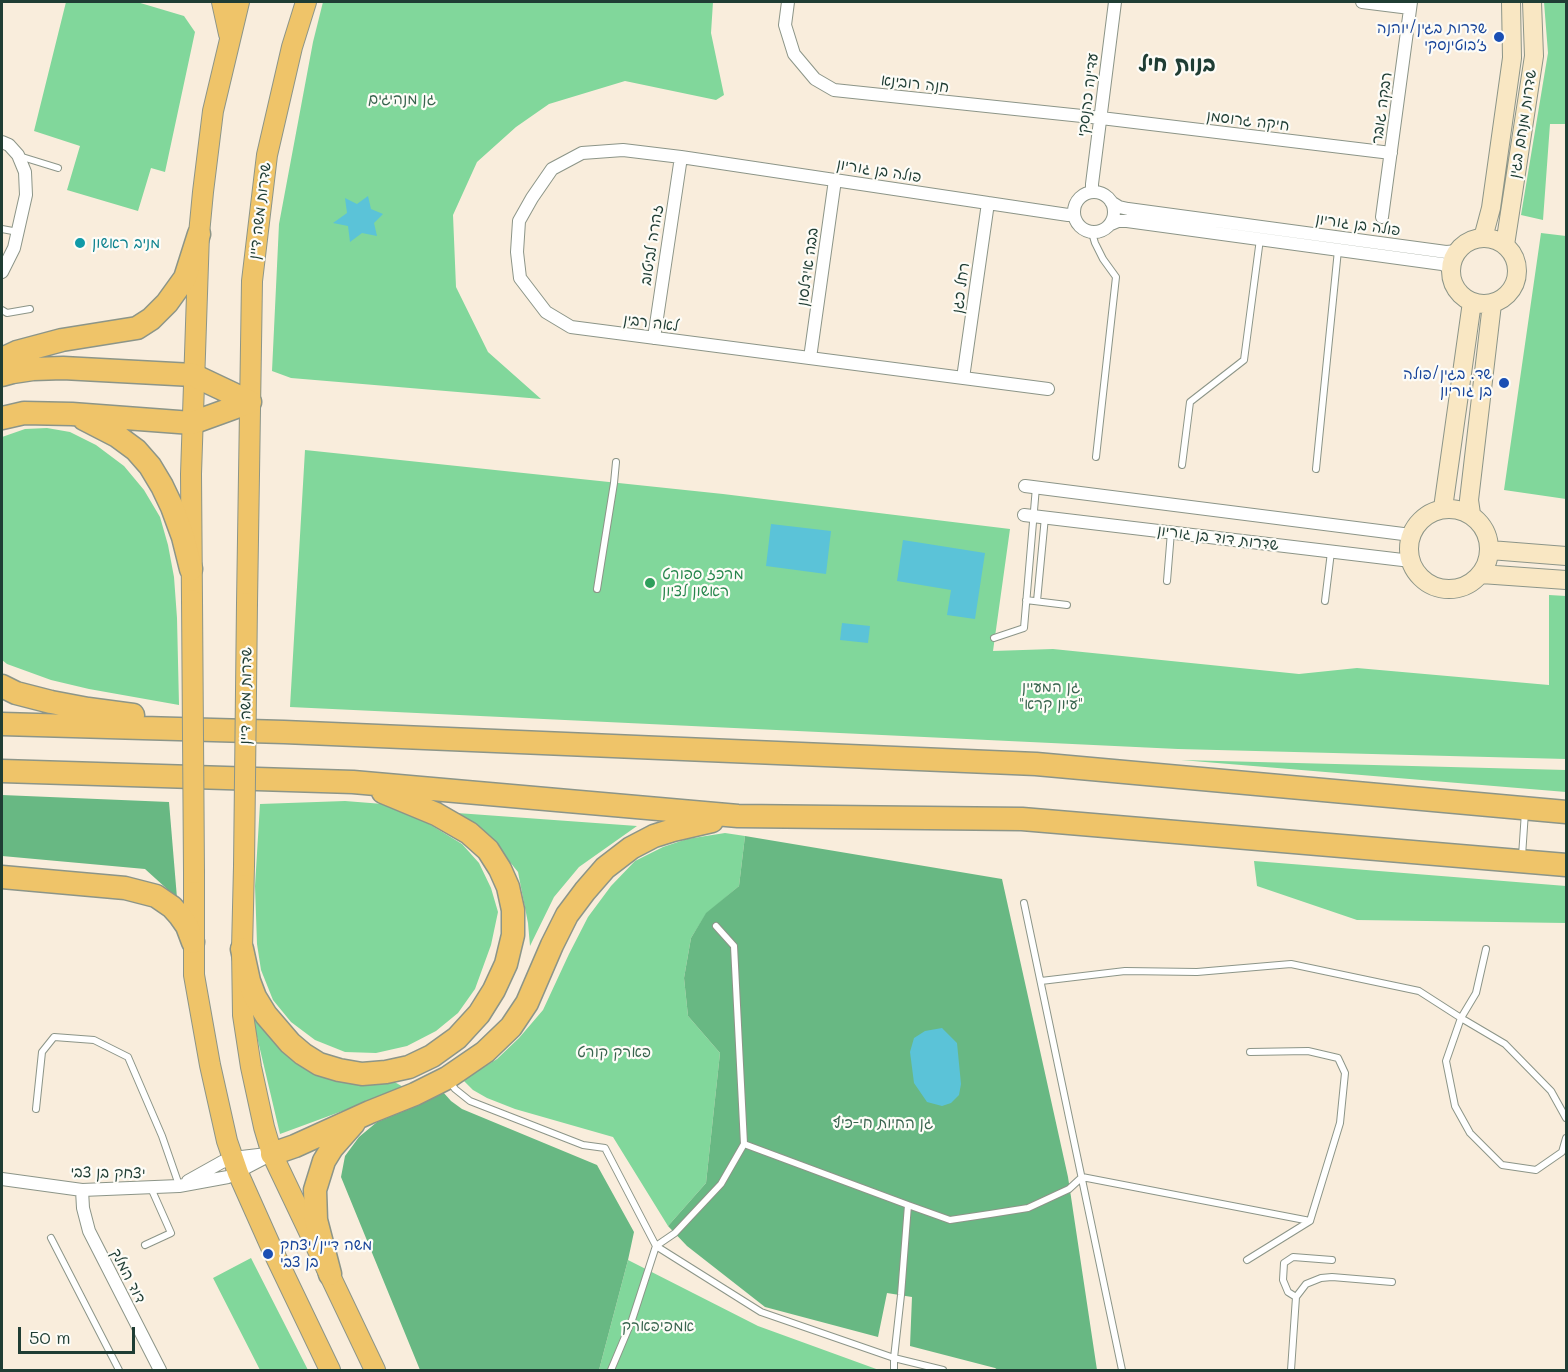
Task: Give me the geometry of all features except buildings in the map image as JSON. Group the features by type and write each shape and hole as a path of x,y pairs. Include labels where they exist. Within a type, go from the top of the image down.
{"highway":[{"path":"2,359 17,352 62,339 137,328 151,319 167,303 185,278 199,234"},
{"path":"2,375 33,369 63,368 193,375 250,402"},
{"path":"2,418 24,413 72,414 192,423 250,402"},
{"path":"72,414 117,436 136,450 150,466 172,507 191,569"},
{"path":"2,686 16,693 88,710 284,732"},
{"path":"2,724 284,732 1036,764 1566,813"},
{"path":"2,771 353,782 738,816 1022,819 1566,865"},
{"path":"242,949 249,981 266,1015 290,1043 303,1054 319,1064 339,1070 362,1074 409,1067 432,1056 457,1038 479,1014 506,964 513,935 513,910 508,888 500,869 488,850 469,833 436,814 390,794 353,782"},
{"path":"272,1154 415,1094 447,1078 485,1052 512,1027 527,1003 567,915 604,868 631,848 654,836 738,816"},
{"path":"2,877 125,888 156,896 180,916 193,942"},
{"path":"330,1274 316,1220 315,1190 324,1161 332,1148 350,1126 370,1112"}],"main road":[{"path":"222,2 230,39"},
{"path":"239,2 213,111 199,234 193,375 191,569 194,975 207,1054 235,1166 330,1371"},
{"name":"שדרות משה דיין","path":"306,2 292,47 267,155 252,281 243,1002 245,1030 272,1154 375,1371"}],"street":[{"name":"חנה רובינא","path":"788,2 785,26 794,54 815,79 834,90 1101,118"},
{"name":"עדינה כהנסקי","path":"1092,192 1115,2"},
{"path":"1362,2 1411,5"},
{"name":"שדרות מנחם בגין","path":"1483,238 1491,208 1512,58 1511,2"},
{"name":"שדרות מנחם בגין","path":"1505,245 1534,56 1532,2"},
{"name":"רבקה גובר","path":"1382,217 1411,5"},
{"name":"חיקה גרוסמן","path":"1101,118 1391,153"},
{"path":"2,142 9,145 18,155 25,171 26,195 14,248 2,272"},
{"name":"לאה רבין","path":"681,157 623,150 582,153 552,169 519,221 517,252 520,278 546,312 572,327 1048,389"},
{"name":"פולה בן גוריון","path":"681,157 1073,214"},
{"name":"זהרה לביטוב","path":"654,338 681,157"},
{"name":"בבה אידלסון","path":"810,358 835,180"},
{"path":"1092,192 1103,194 1112,202 1114,213 1111,224 1099,232 1085,231 1075,221 1074,208 1080,196 1092,192"},
{"name":"פולה בן גוריון","path":"1112,202 1119,207 1446,252 1458,251"},
{"name":"רחל כגן","path":"963,378 988,203"},
{"name":"פולה בן גוריון","path":"1111,224 1127,221 1442,264 1452,268"},
{"path":"1483,238 1505,245 1512,253 1517,274 1515,284 1509,293 1492,304 1472,302 1463,296 1456,288 1453,279 1452,268 1458,251 1466,244 1483,238"},
{"path":"1443,508 1472,302"},
{"path":"1471,514 1469,500 1492,304"},
{"name":"שדרות דוד בן גוריון","path":"1030,486 1411,535"},
{"path":"1443,508 1457,509 1471,514 1480,522 1488,536 1490,550 1481,574 1466,586 1453,589 1439,588 1427,582 1414,569 1411,561 1409,549 1411,535 1417,524 1428,514 1443,508"},
{"name":"שדרות דוד בן גוריון","path":"1034,516 1411,561"},
{"path":"1490,550 1566,556"},
{"path":"1481,574 1566,580"},
{"name":"יצחק בן צבי","path":"2,1179 82,1190 179,1186 222,1162 235,1166 272,1154"},
{"name":"דוד המלך","path":"82,1190 82,1208 89,1231 160,1371"}],"lane":[{"path":"18,155 58,168"},
{"path":"1182,465 1190,402 1244,360 1262,226"},
{"path":"2,229 18,232"},
{"path":"1092,233 1103,259 1116,277 1096,457"},
{"path":"1316,469 1339,237"},
{"path":"1362,254 1364,241"},
{"path":"2,310 7,313 30,309"},
{"path":"597,589 616,462"},
{"path":"1030,486 1034,516 1037,601"},
{"path":"994,638 1024,628 1034,516"},
{"path":"1167,581 1171,532"},
{"path":"1325,601 1331,552"},
{"path":"1026,600 1067,605"},
{"path":"1521,861 1526,809"},
{"path":"1024,903 1122,1371"},
{"path":"611,1371 632,1320 656,1246 675,1233 721,1184 744,1144 734,946 716,926"},
{"path":"1486,949 1476,993 1461,1018 1446,1061 1455,1106 1470,1133 1503,1165 1536,1170 1562,1152 1566,1138"},
{"path":"1041,981 1125,970 1197,972 1291,964 1419,991 1505,1044 1551,1091 1566,1118"},
{"path":"36,1109 42,1052 54,1037 94,1040 128,1057 162,1136 179,1186"},
{"path":"1246,1260 1310,1221 1340,1123 1345,1073 1338,1058 1308,1051 1250,1052"},
{"path":"447,1078 455,1089 470,1101 583,1144 605,1148 656,1246 761,1312 894,1358 942,1371"},
{"path":"744,1144 950,1220 1028,1208 1069,1189 1082,1177"},
{"path":"1082,1177 1310,1221"},
{"path":"145,1245 171,1233 151,1188"},
{"path":"894,1371 908,1205"},
{"path":"51,1238 119,1371"},
{"path":"1296,1297 1288,1292 1283,1280 1284,1263 1293,1257 1332,1260"},
{"path":"1291,1371 1296,1297 1306,1284 1332,1276 1392,1281"}],"green space":[{"path":"66,2 137,2 184,16 195,32 165,172 151,168 138,211 67,190 80,146 34,131"},
{"name":"גן מנהיגים","path":"323,2 713,2 711,33 724,95 716,100 625,81 549,104 516,127 477,162 453,215 456,287 488,352 541,399 291,378 272,371 279,224 313,42"},
{"path":"1544,2 1566,2 1566,124 1550,124 1543,220 1521,215 1548,53"},
{"path":"1541,233 1566,236 1566,499 1504,490"},
{"path":"47,428 70,432 96,445 124,466 144,490 160,517 174,577 179,705 51,680 7,664 2,660 2,437 25,429"},
{"name":"מרכז ספורט ראשון לציון","path":"305,450 723,494 1010,529 993,651 1053,649 1299,674 1357,668 1549,685 1549,595 1566,596 1566,759 1178,749 290,707"},
{"path":"1181,760 1566,770 1566,792"},
{"path":"2,795 169,802 177,898 145,869 2,856"},
{"path":"345,801 383,804 416,816 462,844 479,863 491,888 498,912 491,945 475,989 458,1013 436,1031 407,1046 376,1053 345,1052 315,1040 291,1022 273,1000 261,970 257,944 255,886 260,804"},
{"path":"457,813 637,826 579,867 554,897 530,946 518,872 493,841"},
{"name":"פארק קורט","path":"725,833 745,836 739,886 706,914 691,938 684,978 688,1016 720,1053 706,1183 668,1226 613,1137 515,1109 487,1098 473,1090 463,1080 497,1059 543,1010 588,917 611,886 635,861 663,847 687,839"},
{"name":"גן החיות חי-כיף","path":"745,836 1002,879 1068,1177 1097,1370 998,1370 910,1346 912,1297 887,1293 878,1337 765,1307 687,1246 668,1226 706,1183 720,1053 688,1016 684,978 691,938 706,913 739,886"},
{"path":"1254,861 1566,886 1566,923 1357,920 1257,886"},
{"path":"257,1014 293,1058 311,1073 333,1080 361,1082 391,1080 405,1088 280,1134 254,1024"},
{"path":"443,1092 462,1109 597,1165 634,1232 599,1370 420,1370 341,1177 345,1156 359,1137 377,1122 419,1105"},
{"path":"251,1258 308,1370 260,1370 213,1278"},
{"name":"אמפיפארק","path":"628,1260 758,1326 879,1370 599,1370"}],"water":[{"path":"368,196 371,209 383,214 374,223 377,236 362,233 350,242 348,226 333,223 347,213 345,198 357,204"},
{"path":"771,524 831,531 826,574 766,566"},
{"path":"903,540 985,553 975,619 947,615 951,590 897,581"},
{"path":"842,623 870,626 868,643 840,640"},
{"path":"942,1028 957,1043 961,1084 959,1095 951,1103 942,1106 927,1102 914,1083 910,1052 914,1038 925,1031"}],"place":[{"name":"שדרות בגין/יוהנה ז׳בוטינסקי","path":"1499,37"},
{"name":"מניב ראשון","path":"80,243"},
{"name":"שד. בגין/פולה בן גוריון","path":"1504,383"},
{"name":"מרכז ספורט ראשון לציון","path":"650,583"},
{"name":"משה דיין/יצחק בן צבי","path":"268,1254"}],"district":[{"name":"בנות חיל","path":"1177,65"}],"park label":[{"name":"גן המעיין \"עיון קרא\"","path":"1051,696"}]}
